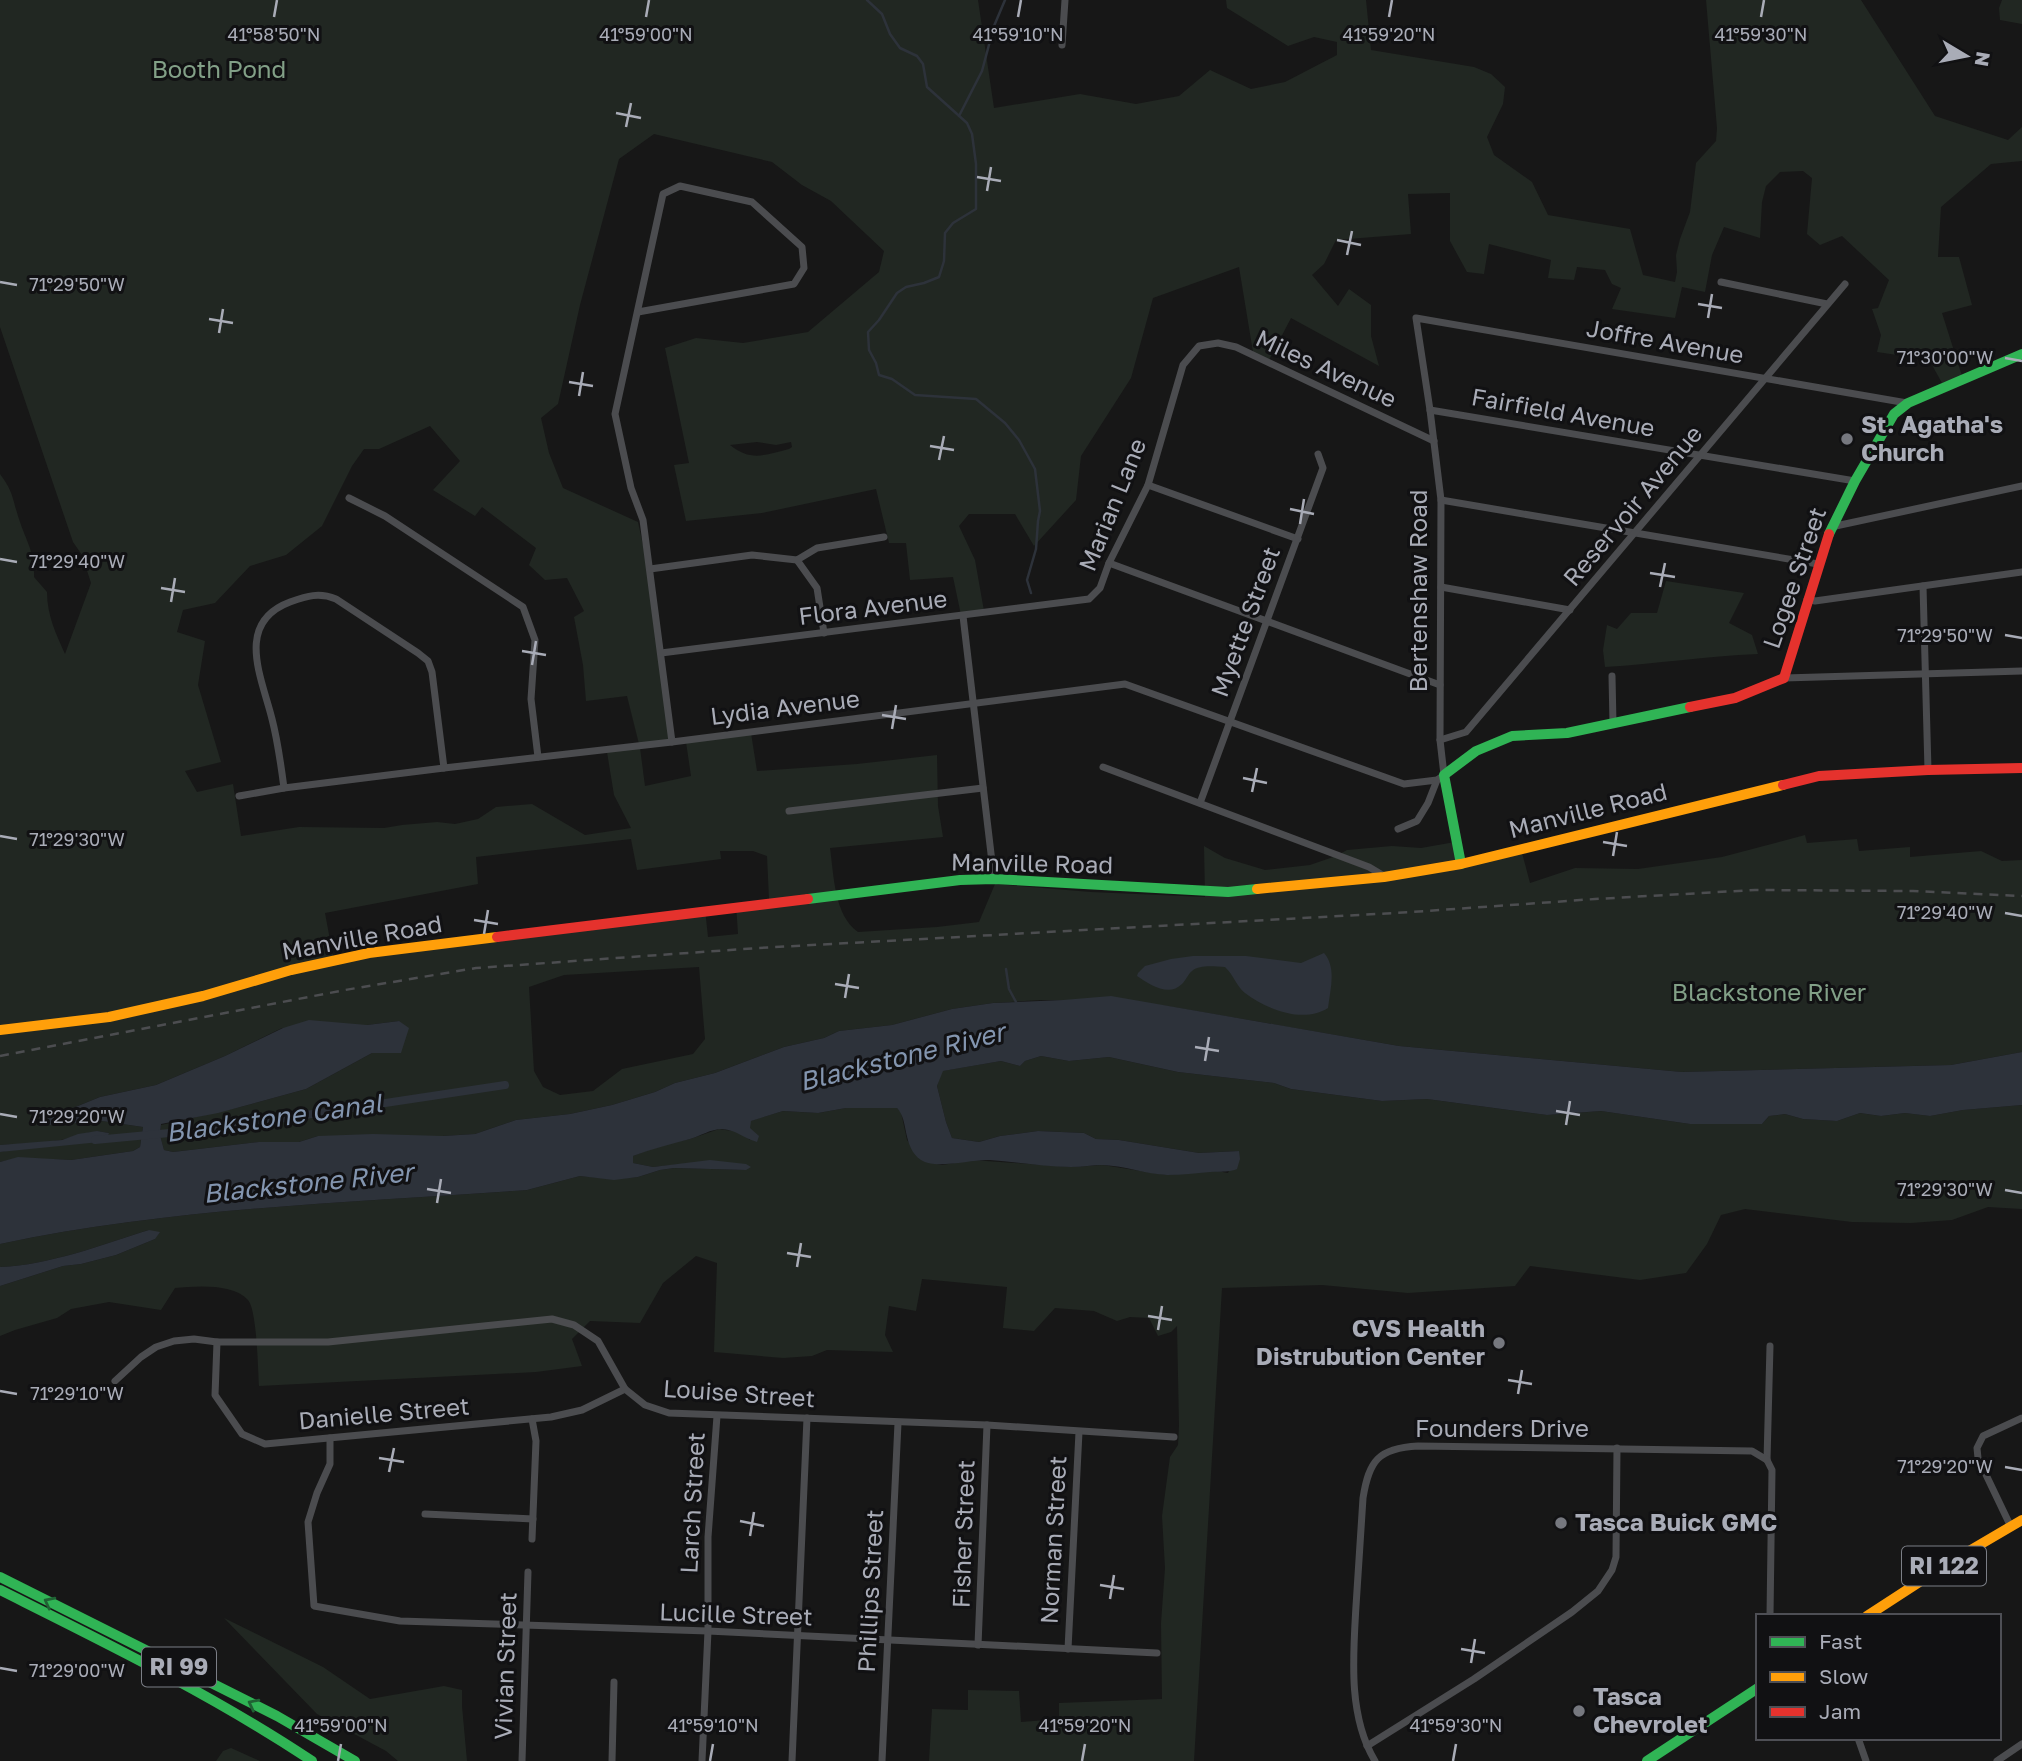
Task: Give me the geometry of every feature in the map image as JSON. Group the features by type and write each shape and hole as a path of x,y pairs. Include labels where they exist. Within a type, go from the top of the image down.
{"main road":[{"name":"Logee Street","path":"1440,778 1476,751 1512,736 1567,733 1614,724 1735,698 1784,678 1831,527 1895,414 1908,403 2022,354"},
{"name":"Manville Road","path":"0,1030 109,1017 203,996 291,970 369,953 946,882 994,879 1228,892 1384,877 1461,864 1819,776 2022,768"},
{"name":"Bertenshaw Road","path":"1440,778 1461,864"},
{"name":"RI 122","path":"1870,1614 2022,1520"},
{"name":"RI 99","path":"0,1577 289,1723 355,1761"},
{"name":"RI 99","path":"0,1590 189,1685 312,1761"},
{"path":"1647,1761 1756,1689"}],"street":[{"path":"1062,45 1065,0"},
{"path":"638,312 794,284 804,268 802,247 752,202 680,186 663,194 615,414 631,488 643,520 672,742"},
{"path":"1721,282 1827,304"},
{"name":"Reservoir Avenue","path":"1440,740 1466,732 1845,284"},
{"name":"Joffre Avenue","path":"1416,318 1908,403"},
{"name":"Bertenshaw Road","path":"1416,318 1441,500 1440,778"},
{"name":"Miles Avenue","path":"1199,346 1218,343 1236,347 1434,441"},
{"name":"Marian Lane","path":"1089,599 1100,588 1109,563 1148,485 1184,365 1199,346"},
{"name":"Fairfield Avenue","path":"1430,410 1855,481"},
{"name":"Myette Street","path":"1200,803 1323,468 1318,454"},
{"path":"1148,485 1297,539"},
{"path":"1831,527 2022,486"},
{"path":"349,498 385,516 523,607 534,640 531,699 538,757"},
{"path":"1441,500 1818,564"},
{"path":"650,569 752,555 797,560 817,548 884,537"},
{"path":"797,560 817,589 824,633"},
{"path":"1109,563 1440,685"},
{"path":"1807,600 2022,572"},
{"path":"1923,586 1928,770"},
{"path":"1441,587 1570,610"},
{"path":"284,788 277,738 256,659 255,643 260,628 269,615 284,604 315,594 325,594 336,599 428,661 434,685 444,768"},
{"name":"Flora Avenue","path":"661,653 1089,599"},
{"path":"963,616 994,879"},
{"path":"1784,678 2022,671"},
{"path":"1612,676 1614,724"},
{"name":"Lydia Avenue","path":"239,796 284,788 1125,684 1404,784 1440,778"},
{"path":"1103,767 1369,867 1384,877"},
{"name":"Logee Street","path":"1398,829 1417,821 1440,778"},
{"path":"789,811 983,788"},
{"name":"Louise Street","path":"115,1381 141,1357 174,1341 194,1339 217,1342 328,1342 552,1319 574,1325 598,1341 625,1389 657,1411 717,1416 987,1425 1174,1437"},
{"name":"Danielle Street","path":"217,1342 215,1395 242,1434 265,1444 567,1415 625,1389"},
{"path":"1770,1346 1770,1614"},
{"name":"Larch Street","path":"702,1761 708,1632 708,1537 717,1416"},
{"path":"792,1761 807,1418"},
{"path":"2011,1527 1979,1458 1977,1448 1983,1436 2022,1418"},
{"path":"532,1419 536,1441 532,1539"},
{"name":"Phillips Street","path":"882,1761 898,1423"},
{"name":"Fisher Street","path":"978,1644 987,1425"},
{"name":"Norman Street","path":"1068,1650 1079,1432"},
{"name":"Lucille Street","path":"330,1438 330,1464 308,1522 314,1606 400,1621 1157,1653"},
{"name":"Founders Drive","path":"1375,1761 1367,1746 1357,1704 1354,1650 1363,1498 1366,1478 1374,1462 1388,1452 1408,1447 1752,1451 1768,1460"},
{"path":"1367,1746 1474,1679 1598,1591 1612,1570 1616,1557 1618,1448"},
{"path":"425,1514 533,1519"},
{"name":"Vivian Street","path":"522,1761 528,1572"},
{"path":"612,1761 614,1682"},
{"path":"1859,1740 1866,1761"},
{"path":"1997,1761 2022,1744"}],"green space":[{"path":"0,0 978,0 994,108 1080,94 1136,104 1179,96 1210,70 1251,89 1285,82 1337,55 1337,42 1314,37 1288,46 1227,8 1226,0 1366,0 1371,50 1474,67 1491,74 1505,87 1503,104 1487,137 1494,155 1532,182 1548,215 1630,229 1643,275 1675,282 1676,255 1690,212 1696,163 1716,141 1706,0 1861,0 1935,116 2008,140 2022,127 2022,161 1991,164 1941,207 1938,257 1959,257 1972,305 1942,313 1962,376 1942,383 1932,365 1924,359 1877,352 1881,335 1872,309 1878,308 1889,280 1842,236 1820,245 1807,234 1812,178 1803,171 1780,172 1766,186 1762,202 1760,238 1724,227 1712,255 1705,292 1682,287 1675,318 1612,309 1621,288 1612,284 1605,270 1577,267 1574,280 1548,278 1551,260 1489,244 1484,274 1467,272 1450,241 1450,193 1408,194 1411,234 1336,240 1324,264 1312,275 1338,306 1349,289 1371,305 1371,336 1379,366 1291,318 1268,362 1253,352 1239,267 1153,298 1131,378 1081,456 1076,500 1034,546 1015,514 969,514 959,526 975,560 984,611 961,615 953,577 910,580 906,543 889,543 876,489 762,513 686,521 674,465 689,463 665,348 696,338 743,343 808,332 879,272 884,251 831,201 802,185 772,162 654,134 619,159 580,305 558,404 541,418 549,453 563,488 638,522 648,568 671,744 640,748 645,786 691,776 686,742 751,733 757,771 937,755 938,806 943,837 830,848 840,905 850,925 858,932 979,922 995,884 1205,897 1204,846 1225,858 1265,870 1310,865 1347,850 1392,846 1421,848 1455,842 1460,862 1521,849 1530,883 1575,868 1638,869 1722,857 1805,835 1807,843 1857,839 1859,851 1910,847 1910,857 1981,851 2002,861 2022,860 2022,1052 1951,1065 1682,1072 1399,1046 1167,1006 1042,1000 952,1009 892,1025 839,1031 612,1105 570,1114 516,1120 475,1134 318,1136 299,1142 259,1142 173,1152 164,1150 160,1135 161,1125 306,1089 372,1053 401,1053 399,1021 282,1028 156,1085 100,1097 46,1119 38,1125 102,1121 143,1127 140,1147 133,1151 71,1160 19,1158 0,1162 0,1152 109,1133 90,1132 61,1140 0,1145 0,474 10,491 30,547 34,577 47,592 50,616 65,654 91,583 82,555 73,542 0,327","holes":["430,426 460,461 433,490 475,516 482,507 536,548 529,565 545,580 567,578 584,611 574,617 583,665 586,701 627,696 640,748 607,752 614,795 631,828 585,835 532,804 496,807 478,819 455,824 437,822 384,828 299,827 241,836 233,784 197,792 185,771 221,762 198,685 205,641 177,632 183,610 215,603 250,566 286,555 322,526 352,466 364,449 379,449","757,442 776,445 791,442 792,447 758,456 745,454 730,445","631,839 637,870 721,859 720,851 753,851 767,856 769,899 736,904 738,934 708,937 705,909 333,956 325,913 478,884 476,857","699,967 705,1039 693,1054 622,1069 593,1091 560,1095 543,1087 534,1071 529,987 564,975"]},
{"path":"2002,0 2022,0 2022,24 2000,20 1999,8"},
{"path":"1666,581 1744,593 1729,623 1752,635 1758,654 1605,667 1603,650 1607,625 1617,629 1631,613 1657,613"},
{"path":"1041,1056 1069,1061 1109,1057 1178,1072 1274,1083 1291,1089 1382,1101 1427,1099 1547,1115 1601,1111 1690,1124 1762,1124 1769,1116 1785,1114 1803,1119 1837,1121 1860,1113 1930,1116 2022,1105 2022,1209 1988,1207 1952,1220 1911,1223 1852,1222 1745,1209 1721,1215 1707,1244 1686,1273 1640,1280 1530,1266 1515,1286 1408,1293 1322,1285 1222,1288 1194,1761 929,1761 932,1709 968,1710 968,1690 1019,1691 1021,1722 1059,1719 1059,1703 1162,1699 1161,1623 1165,1568 1162,1516 1170,1457 1178,1445 1177,1326 1171,1332 1158,1336 1149,1318 1130,1317 1117,1321 1094,1311 1055,1308 1034,1331 1003,1328 1007,1287 922,1279 916,1311 889,1306 885,1335 893,1352 827,1350 812,1356 783,1358 714,1352 717,1263 696,1256 663,1283 640,1323 590,1321 572,1339 582,1366 536,1372 259,1386 251,1306 241,1295 214,1287 175,1288 161,1310 109,1302 71,1309 57,1318 0,1336 0,1286 63,1266 116,1255 155,1239 149,1230 56,1258 0,1267 0,1244 196,1214 527,1190 580,1176 614,1179 638,1177 674,1168 746,1170 712,1161 653,1167 633,1163 633,1156 661,1145 719,1129 739,1132 750,1140 750,1121 783,1111 818,1113 846,1108 897,1108 901,1112 907,1140 926,1162 942,1165 972,1160 1072,1167 1103,1165 1166,1175 1217,1171 1228,1173 1238,1151 1199,1153 1119,1140 1096,1139 1084,1133 1038,1131 979,1142 952,1138 937,1086 942,1071 1001,1061 1020,1066 1025,1061"},
{"path":"224,1618 323,1667 370,1699 444,1686 462,1690 467,1761 398,1761 386,1751 317,1714"},
{"path":"231,1748 260,1761 216,1761 223,1751"}],"water":[{"path":"1324,953 1332,972 1328,1008 1307,1015 1274,1009 1254,999 1242,990 1225,967 1200,967 1191,972 1177,988 1171,990 1154,986 1137,976 1145,966 1193,956 1246,956 1301,963"},
{"name":"Blackstone River","path":"1111,996 1399,1046 1682,1072 1951,1065 2022,1052 2022,1105 1930,1116 1860,1113 1837,1121 1803,1119 1785,1114 1769,1116 1762,1124 1690,1124 1601,1111 1547,1115 1427,1099 1382,1101 1291,1089 1274,1083 1178,1072 1109,1057 1069,1061 1041,1056 1025,1061 1020,1066 1001,1061 943,1071 937,1086 952,1138 979,1142 1038,1131 1084,1133 1096,1139 1119,1140 1199,1153 1239,1151 1237,1169 1167,1175 1103,1165 1061,1167 990,1160 927,1163 915,1155 911,1148 901,1113 897,1108 846,1108 818,1113 783,1111 751,1121 750,1128 759,1136 757,1142 732,1131 718,1129 633,1156 633,1163 653,1167 710,1160 746,1164 751,1167 746,1170 674,1168 614,1180 580,1176 527,1190 196,1214 0,1244 0,1162 18,1157 71,1160 133,1151 140,1147 143,1127 102,1121 37,1126 46,1119 100,1097 156,1085 283,1028 309,1020 367,1025 399,1021 409,1028 401,1053 372,1053 306,1089 218,1113 161,1124 160,1135 164,1150 173,1152 259,1142 299,1142 318,1136 475,1134 516,1120 570,1114 612,1105 839,1031 892,1025 952,1009 993,1003"},
{"path":"97,1131 109,1133 107,1138 100,1142 0,1152 0,1145 62,1140"},
{"path":"149,1230 160,1232 155,1239 116,1255 63,1266 0,1286 0,1267 56,1258"}],"waterway":[{"path":"867,0 882,14 890,34 900,48 917,56 923,64 927,87 967,123 972,134 976,164 976,209 953,223 945,233 944,261 939,277 906,287 897,293 868,332 869,350 879,375 892,379 915,395 976,399 1005,423 1019,440 1035,469 1040,511 1036,549 1027,580 1031,593"},
{"path":"959,116 982,71 994,26 1005,0"},
{"path":"1006,969 1009,989 1016,1002"},
{"name":"Blackstone Canal","path":"95,1140 212,1129 505,1085"}],"railway":[{"path":"0,1056 345,990 476,968 758,948 1755,890 1913,891 2022,896"}],"traffic: fast":[{"path":"1829,534 1855,481 1894,414 1908,403 2022,354"},
{"path":"1461,864 1444,775 1476,751 1512,736 1567,733 1690,707"},
{"path":"808,899 960,880 994,879 1228,892 1257,889"},
{"path":"0,1577 277,1716 355,1761"},
{"path":"0,1590 198,1692 312,1761"},
{"path":"1647,1761 1756,1689"}],"traffic: slow":[{"path":"1257,889 1384,877 1461,864 1783,785"},
{"path":"0,1030 109,1017 203,996 291,970 369,953 497,937"},
{"path":"1870,1614 2022,1520"}],"traffic: jam":[{"path":"1690,707 1735,698 1784,678 1829,534"},
{"path":"1783,785 1819,776 2022,768"},
{"path":"497,937 808,899"}],"place":[{"name":"St. Agatha's Church","path":"1847,439"},
{"name":"CVS Health Distrubution Center","path":"1499,1343"},
{"name":"Tasca Buick GMC","path":"1561,1523"},
{"name":"Tasca Chevrolet","path":"1579,1711"}],"park label":[{"name":"Booth Pond","path":"219,70"}]}
